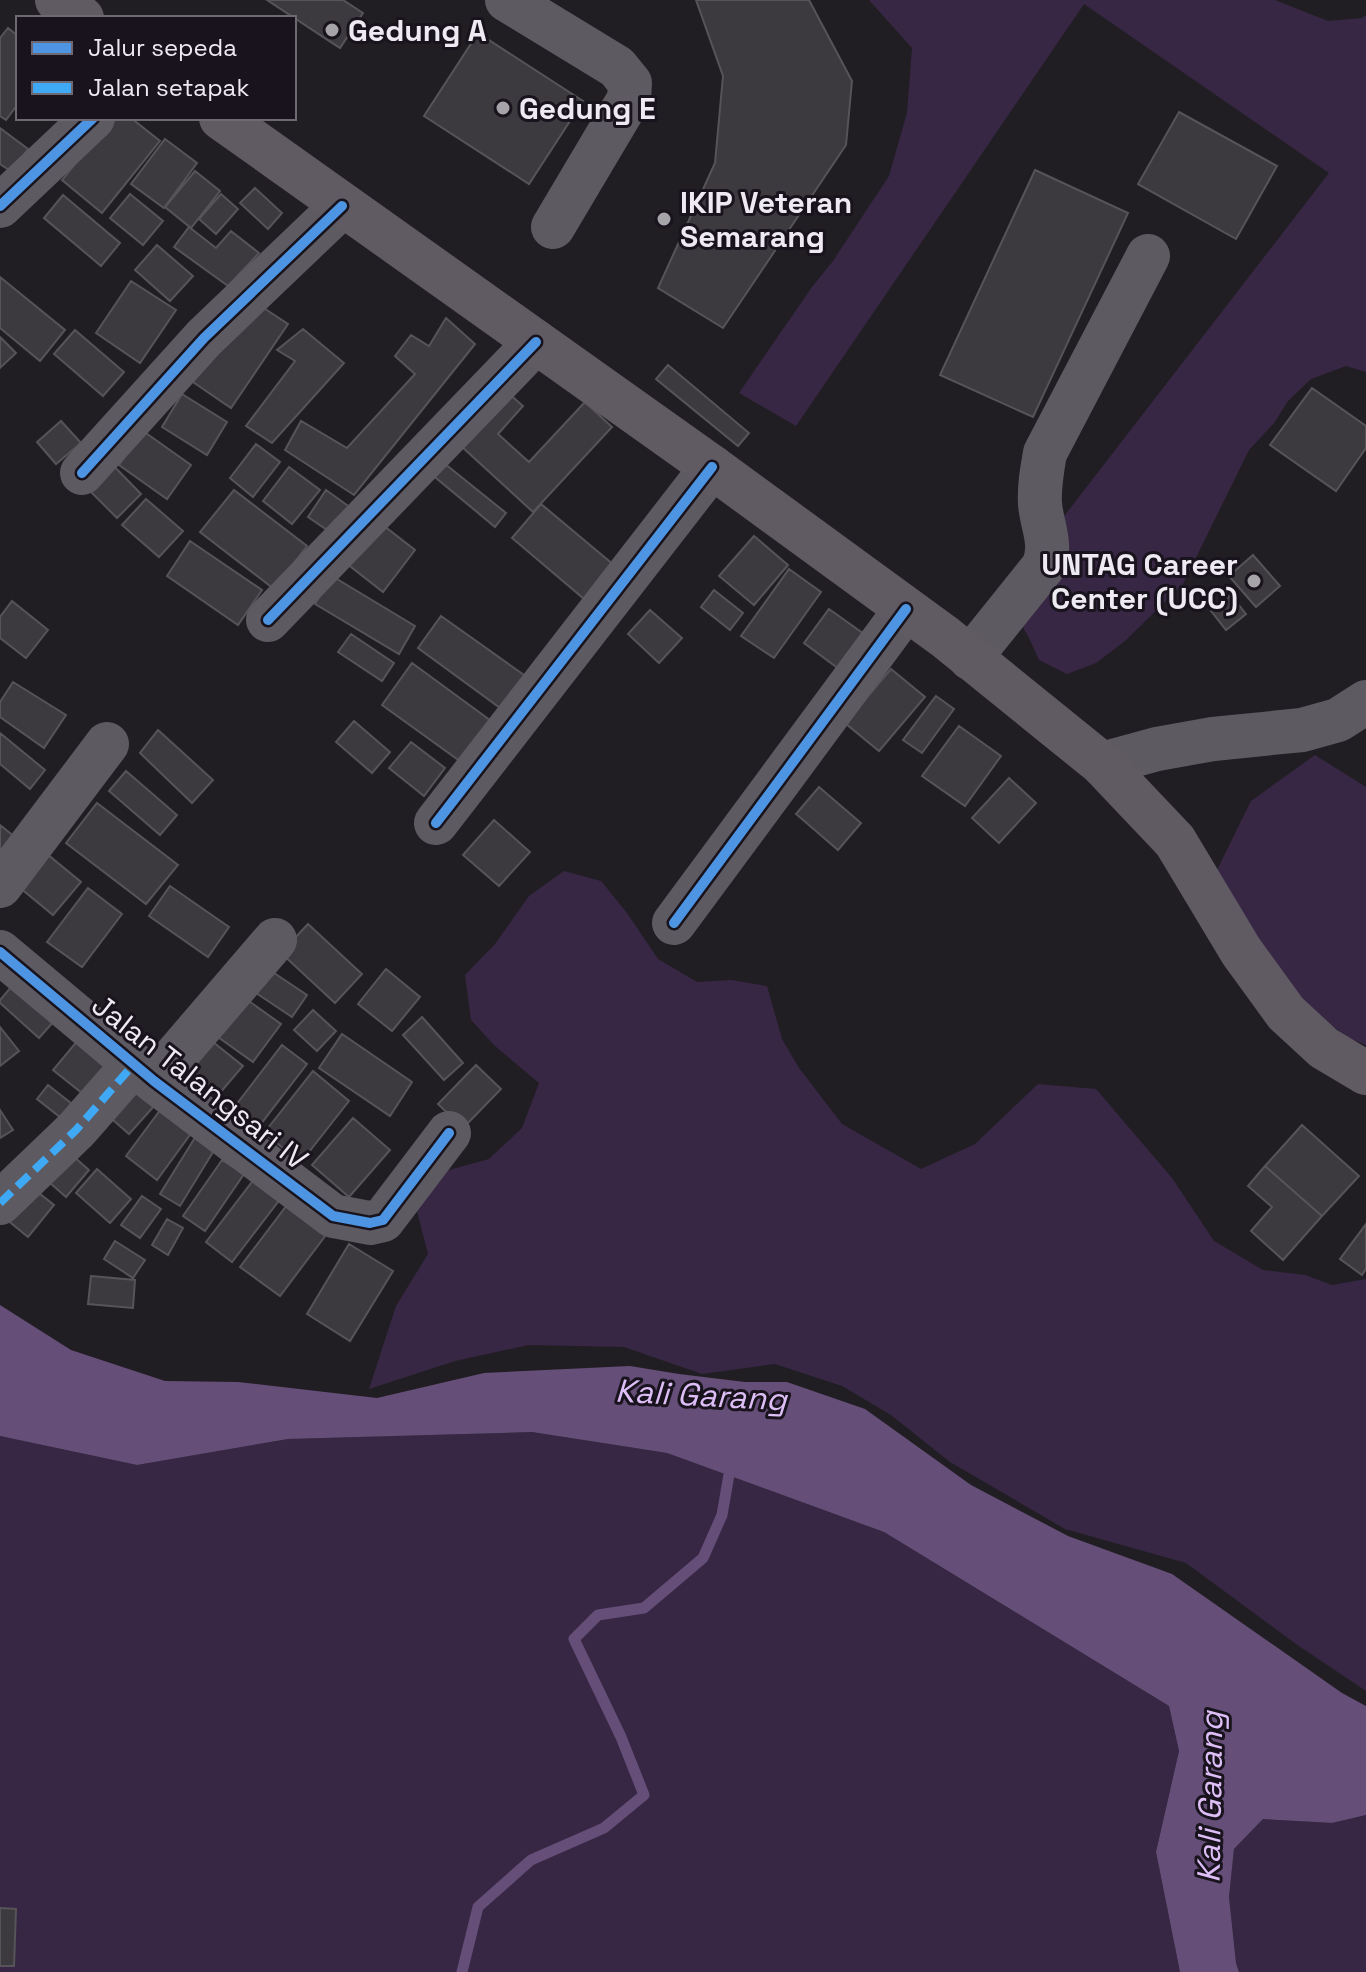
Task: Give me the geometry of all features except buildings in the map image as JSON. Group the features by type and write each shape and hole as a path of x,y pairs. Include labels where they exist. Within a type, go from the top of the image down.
{"main road":[{"path":"224,120 712,467 945,637 1102,764 1175,841 1241,951 1286,1013 1324,1048 1366,1073"}],"street":[{"path":"507,0 617,67 630,83 629,99 553,227"},
{"path":"0,206 91,120"},
{"path":"82,473 204,338 342,206"},
{"path":"970,658 1043,567 1048,556 1048,539 1040,505 1045,453 1148,256"},
{"path":"268,620 536,342"},
{"path":"436,823 712,467"},
{"path":"674,923 906,609"},
{"path":"1102,764 1157,749 1213,739 1302,730 1338,720 1366,702"},
{"path":"0,886 107,744"},
{"path":"0,1203 76,1130 144,1072 275,940"},
{"name":"Jalan Talangsari IV","path":"0,952 144,1072 333,1216 370,1223 383,1220 449,1133"}],"shaded area":[{"path":"869,0 1275,0 1328,21 1366,15 1366,372 1346,366 1311,379 1288,401 1274,423 1249,450 1183,584 1125,641 1096,663 1067,674 1039,660 1004,594 1329,173 1084,4 796,426 739,393 889,176 907,113 912,48"},
{"path":"1315,755 1366,787 1366,1045 1346,1037 1251,956 1211,882 1251,801"},
{"path":"564,871 601,881 658,959 697,982 731,980 767,986 782,1039 799,1068 842,1124 921,1169 975,1144 1038,1084 1096,1089 1172,1178 1214,1241 1263,1270 1305,1275 1332,1285 1366,1279 1366,1691 1186,1563 1065,1529 950,1462 891,1415 842,1386 775,1364 702,1374 624,1347 529,1345 455,1361 369,1389 396,1306 428,1254 417,1211 427,1176 489,1159 522,1128 539,1083 495,1046 471,1020 465,975 495,944 529,896"},
{"path":"532,1432 667,1453 884,1532 1169,1706 1179,1751 1156,1852 1180,1972 0,1972 0,1436 137,1465 288,1439"},
{"path":"1366,1815 1366,1972 1239,1972 1229,1897 1234,1849 1263,1819 1332,1823"}],"water":[{"name":"Kali Garang","path":"0,1305 71,1350 165,1381 238,1382 377,1398 484,1373 630,1366 745,1382 787,1382 865,1409 971,1485 1068,1536 1172,1574 1342,1693 1366,1706 1366,1815 1332,1823 1263,1819 1234,1849 1229,1897 1239,1972 1180,1972 1156,1852 1179,1751 1169,1706 884,1532 667,1453 532,1432 288,1439 137,1465 0,1436"}],"waterway":[{"path":"462,1972 478,1907 531,1860 604,1828 644,1795 621,1737 574,1639 598,1615 644,1608 703,1558 722,1515 731,1463"}],"marked path":[{"path":"0,1203 76,1130 134,1064"}],"cycle path":[{"path":"0,206 91,120"},
{"path":"82,473 204,338 342,206"},
{"path":"268,620 536,342"},
{"path":"436,823 712,467"},
{"path":"674,923 906,609"},
{"path":"0,952 154,1081 333,1216 370,1223 383,1220 449,1133"}],"place":[{"name":"Gedung A","path":"332,30"},
{"name":"Gedung E","path":"503,108"},
{"name":"IKIP Veteran Semarang","path":"664,219"},
{"name":"UNTAG Career Center (UCC)","path":"1254,581"}]}
